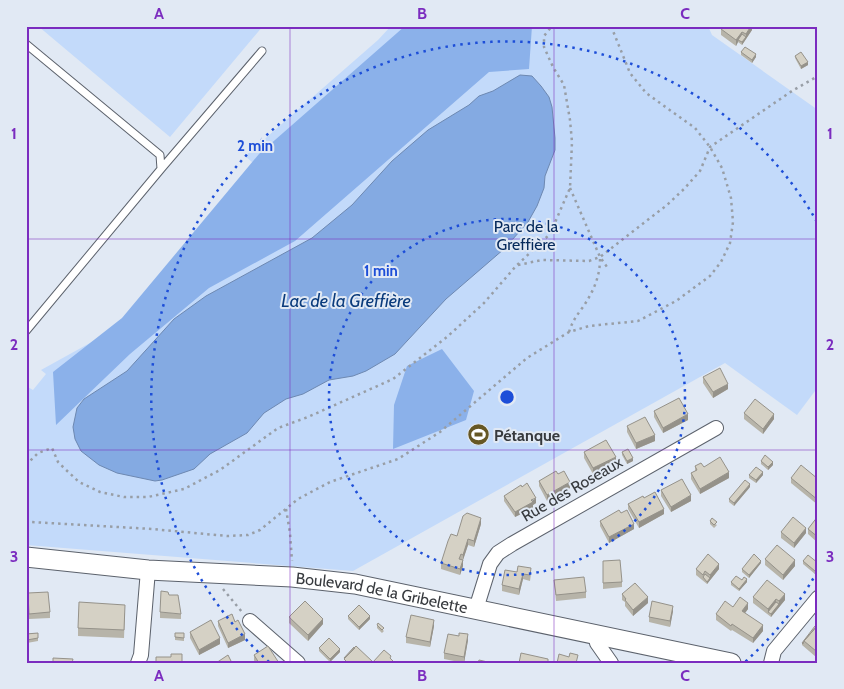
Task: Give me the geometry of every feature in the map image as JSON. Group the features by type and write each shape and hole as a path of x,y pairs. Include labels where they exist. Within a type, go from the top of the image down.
{"main road":[{"name":"Boulevard de la Gribelette","path":"26,557 148,570 292,577 355,584 731,663"},
{"path":"26,567 148,570"}],"street":[{"name":"Rue des Roseaux","path":"476,609 490,564 498,553 716,428"},
{"path":"138,663 141,655 148,570"},
{"path":"771,663 774,651 818,598"},
{"path":"250,621 298,663"},
{"path":"595,634 597,643 611,663"}],"lane":[{"path":"26,44 160,155 161,169"},
{"path":"26,331 262,51"}],"path":[{"path":"26,465 38,453 52,448 58,462 79,482 100,492 124,497 148,497 184,489 220,470 278,428 308,417 393,379 447,337 484,304 516,266 550,234 570,188 572,142 564,85 552,67 544,47 544,36 552,26"},
{"path":"26,520 30,522 152,529 227,536 248,535 260,530 298,499 330,482 398,459 440,432 527,358 569,332 589,326 638,321 676,301 710,276 721,262 730,243 733,222 731,198 722,168 710,147 695,128 646,93 630,73 611,26"},
{"path":"516,266 542,260 589,261 600,257 667,205 684,189 700,171 710,147 792,91 818,76"},
{"path":"570,188 600,257 607,267"},
{"path":"569,332 571,324 595,287 600,269 600,257"},
{"path":"286,509 291,541 292,577"},
{"path":"212,574 250,621"}],"green space":[{"path":"38,26 263,26 170,137"},
{"name":"Parc de la Greffière","path":"391,26 708,26 712,35 818,110 818,387 797,415 725,363 353,571 26,545 26,386 33,390 46,374 41,370 316,218 245,156 378,40"}],"shaded area":[{"path":"405,26 532,26 529,69 489,72 295,241 209,288 130,354 56,425 53,372 122,318 259,154"},
{"path":"442,349 474,391 466,420 393,449 394,405 407,366"}],"water":[{"name":"Lac de la Greffière","path":"520,75 532,76 549,97 552,107 555,150 545,176 544,188 537,206 528,222 504,249 446,299 395,354 366,371 353,376 329,380 303,394 286,399 264,413 247,433 210,454 194,469 162,480 155,481 117,473 99,465 81,451 75,439 73,427 77,408 84,399 127,371 174,319 206,296 312,238 352,205 392,161 428,130 469,105 479,96 493,91"}],"building":[{"path":"723,26 751,26 746,34 742,32 736,40 721,29"},
{"path":"742,34 746,37 742,42 738,40"},
{"path":"745,47 756,54 752,60 741,52"},
{"path":"801,52 808,62 801,66 795,56"},
{"path":"720,368 728,384 713,392 703,377"},
{"path":"679,398 688,414 663,428 654,411"},
{"path":"755,399 774,414 763,429 744,413"},
{"path":"645,417 655,435 636,443 627,426"},
{"path":"606,440 616,457 593,468 584,452"},
{"path":"628,449 633,458 627,461 622,452"},
{"path":"765,455 773,462 768,467 761,461"},
{"path":"720,457 729,472 700,489 691,473 697,470 695,466 701,463 704,467"},
{"path":"801,465 818,479 818,500 791,478"},
{"path":"756,467 763,472 756,480 749,475"},
{"path":"556,471 558,474 564,471 570,482 547,495 539,481"},
{"path":"682,479 691,495 671,507 661,490"},
{"path":"745,480 750,484 734,503 729,499"},
{"path":"527,483 536,498 531,500 533,502 515,512 504,496"},
{"path":"655,492 664,509 639,522 628,504"},
{"path":"619,510 621,513 627,510 634,524 609,537 600,521"},
{"path":"467,513 481,518 474,541 468,539 463,555 461,554 459,559 463,560 460,569 441,563 451,534 457,536 463,516"},
{"path":"818,516 818,537 808,529"},
{"path":"793,517 806,528 794,543 781,532"},
{"path":"712,518 717,522 714,525 710,521"},
{"path":"777,545 795,560 783,575 765,559"},
{"path":"708,554 719,564 710,575 705,571 703,575 696,569"},
{"path":"754,554 761,561 749,575 742,569"},
{"path":"808,555 818,563 818,568 815,571 803,561"},
{"path":"620,560 622,582 603,583 603,561"},
{"path":"518,566 531,568 530,575 523,574 519,589 502,585 505,570 517,572"},
{"path":"705,574 710,578 707,582 703,577"},
{"path":"736,576 742,580 744,577 747,579 739,589 731,582"},
{"path":"584,577 586,592 556,595 554,580"},
{"path":"767,580 785,594 779,601 776,599 768,609 753,597"},
{"path":"635,583 648,597 633,610 622,594"},
{"path":"161,591 168,592 169,595 178,595 181,614 160,612"},
{"path":"48,592 50,612 29,614 28,593"},
{"path":"740,597 748,603 742,611 763,625 753,638 732,624 731,626 716,614 725,601 733,607"},
{"path":"305,601 323,619 308,635 289,617"},
{"path":"652,601 673,606 670,621 649,617"},
{"path":"79,602 125,605 124,630 78,628"},
{"path":"776,602 779,604 771,614 768,612"},
{"path":"359,605 370,616 359,627 348,616"},
{"path":"232,614 235,622 238,620 245,634 228,643 218,621"},
{"path":"411,615 434,620 430,642 406,637"},
{"path":"211,620 220,638 199,650 190,632"},
{"path":"378,623 384,628 382,630 377,625"},
{"path":"818,625 818,649 816,651 804,641"},
{"path":"816,627 803,644 802,643"},
{"path":"38,633 38,638 27,640 26,634"},
{"path":"175,633 184,633 184,638 175,637"},
{"path":"459,633 468,634 464,657 444,653 448,634 459,636"},
{"path":"329,638 340,649 330,659 319,648"},
{"path":"268,646 279,663 259,663 254,655"},
{"path":"356,646 373,662 384,650 395,663 348,663 344,659"},
{"path":"521,653 548,659 548,663 519,663"},
{"path":"570,653 578,655 576,663 557,663 559,654 569,657"},
{"path":"171,654 182,654 182,663 156,663 156,657 171,657"},
{"path":"228,655 231,661 228,663 216,663"},
{"path":"53,658 73,659 72,663 53,663"},
{"path":"479,660 492,663 478,663"}],"place":[{"name":"Pétanque","path":"478,435"}]}
